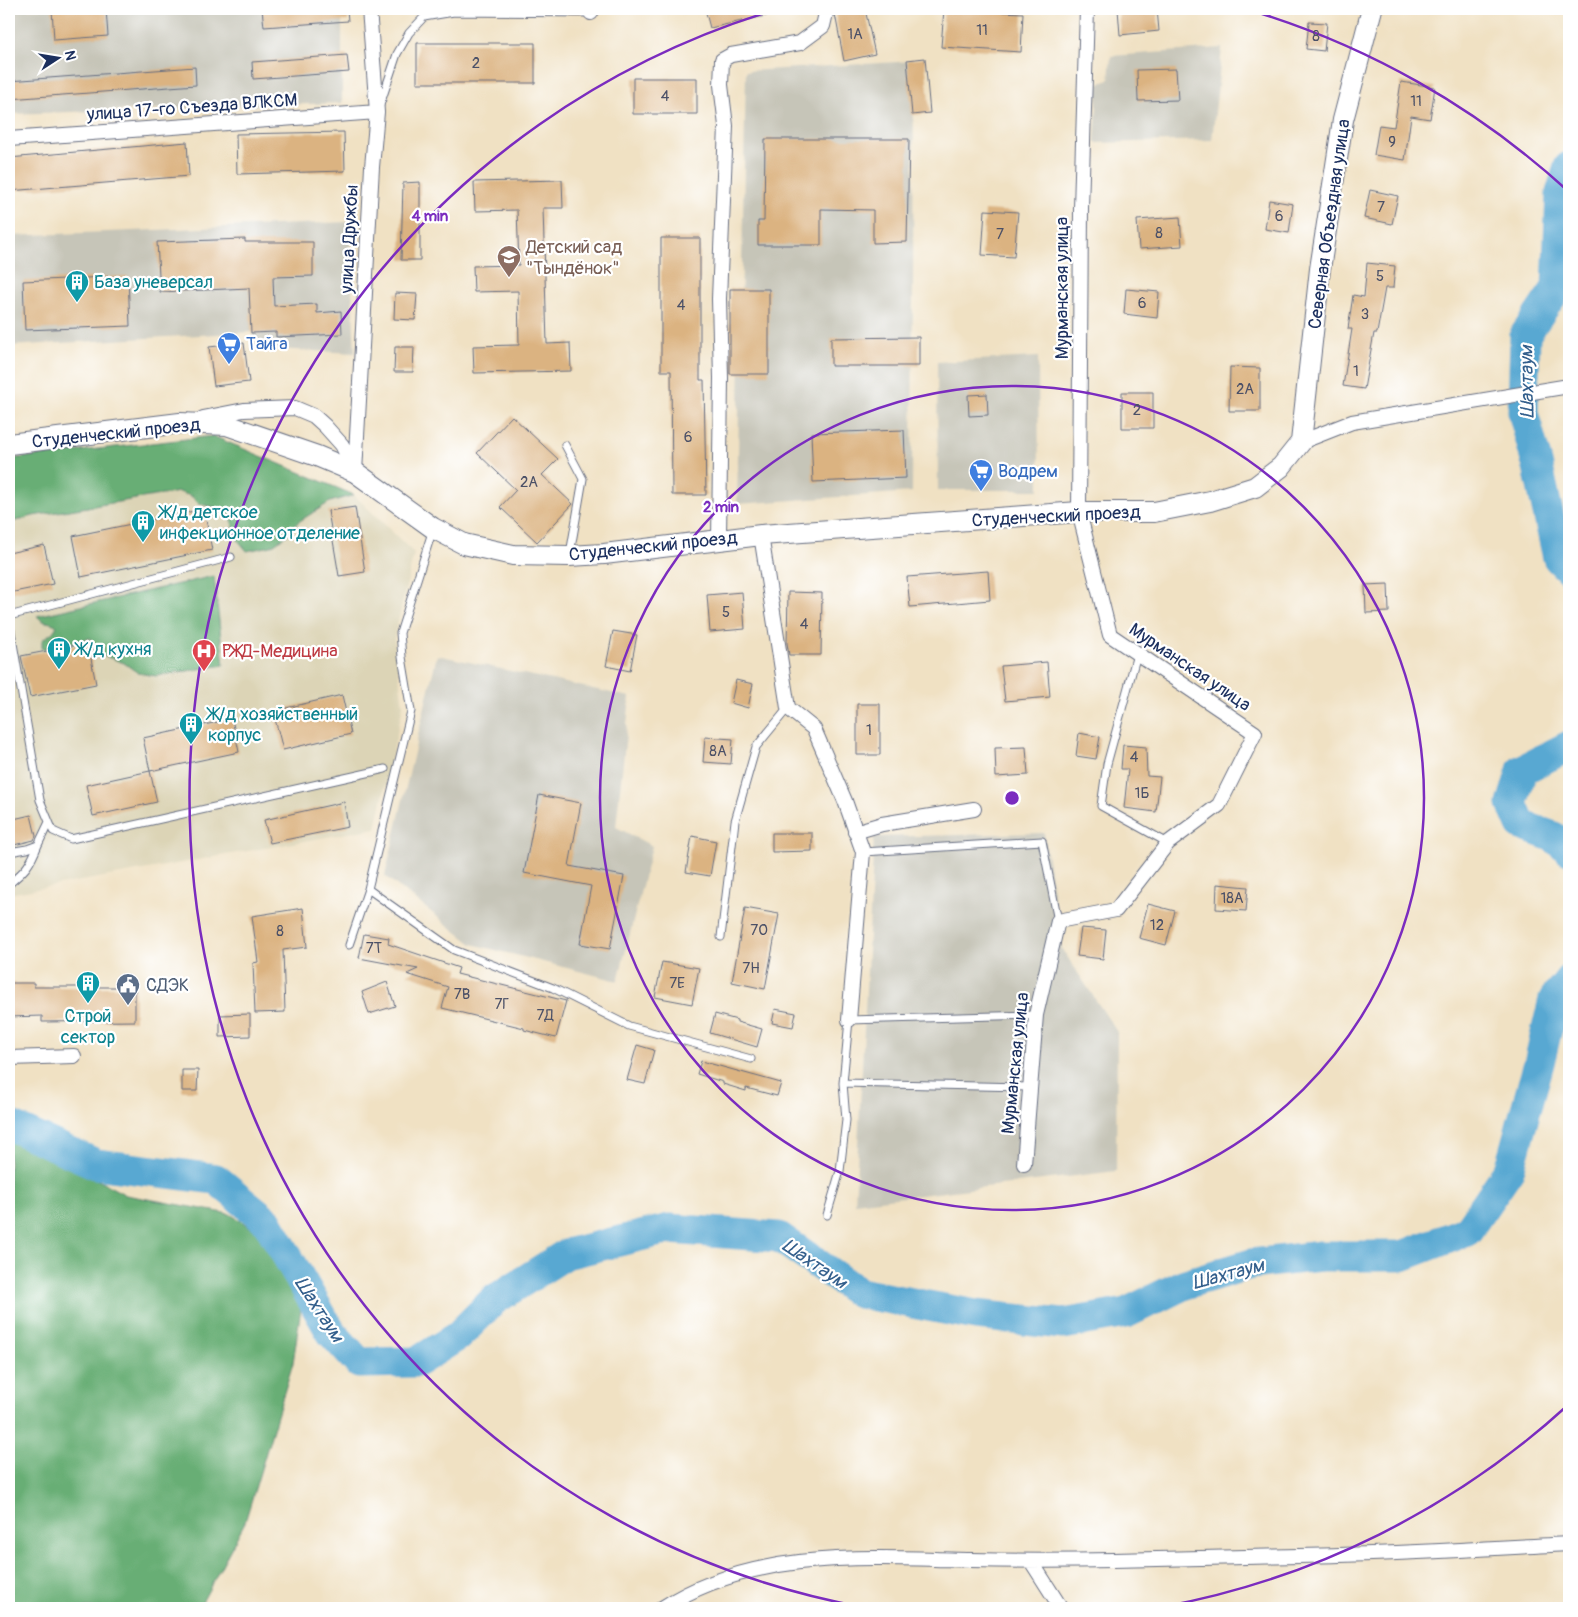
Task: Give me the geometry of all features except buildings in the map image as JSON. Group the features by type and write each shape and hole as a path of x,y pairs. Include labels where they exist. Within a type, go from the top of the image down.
{"street":[{"name":"улица Дружбы","path":"355,472 371,177 377,112 369,9"},
{"path":"719,540 719,299 726,126 721,85 722,60 731,55 800,43 823,26 827,9"},
{"name":"Мурманская улица","path":"1024,1164 1036,1015 1058,921 1116,910 1168,843 1219,805 1255,733 1110,635 1079,512 1081,208 1087,9"},
{"name":"Северная Объездная улица","path":"1301,442 1320,269 1343,120 1372,9"},
{"name":"улица 17-го Съезда ВЛКСМ","path":"9,138 377,112"},
{"path":"1301,442 1352,422 1569,386"},
{"path":"180,423 244,410 295,408 314,416 325,426 342,445 355,472"},
{"name":"Студенческий проезд","path":"9,444 180,423 227,424 317,456 355,472 433,528 464,544 513,555 569,556 604,554 761,535 1079,512 1154,512 1210,501 1255,487 1281,467 1301,442"},
{"name":"Студенческий проезд","path":"761,535 788,708"},
{"path":"788,708 814,730 845,800 863,852 849,1020"},
{"path":"856,832 882,824 974,809"},
{"path":"9,1058 74,1056"},
{"path":"662,1608 677,1598 725,1578 819,1559 862,1557 1031,1561 1341,1555 1569,1544"},
{"path":"1031,1561 1061,1608"}],"lane":[{"path":"377,112 396,54 409,33 424,17 454,12 592,11"},
{"path":"566,445 583,479 569,556"},
{"path":"350,946 368,889 411,711 400,633 433,528"},
{"path":"231,557 9,618 40,800 53,831 71,839 385,768"},
{"path":"1137,654 1106,764 1101,806 1168,843"},
{"path":"721,937 735,821 756,746 788,708"},
{"path":"9,884 32,861 49,822"},
{"path":"863,852 1042,841 1058,921"},
{"path":"9,852 38,845"},
{"path":"368,889 454,950 553,988 629,1026 751,1060"},
{"path":"827,1215 840,1171 846,1120 843,1083 849,1020 1036,1015"},
{"path":"843,1083 1029,1087"}],"shaded area":[{"path":"9,9 342,9 342,103 9,114"},
{"path":"1222,48 1212,140 1095,143 1098,84 1109,80 1111,56"},
{"path":"914,61 912,492 737,504 746,71"},
{"path":"349,222 355,353 254,348 252,332 9,346 9,236"},
{"path":"1038,357 1039,490 938,490 937,362"},
{"name":"РЖД-Медицина","path":"213,436 354,495 414,553 394,639 403,706 376,828 9,894 9,459"},
{"path":"437,655 630,697 616,827 652,846 618,981 472,944 385,876"},
{"path":"1044,833 1062,949 1117,1032 1116,1171 855,1203 874,837"}],"green space":[{"path":"213,436 354,495 330,502 298,522 286,536 271,546 247,551 237,539 230,516 218,508 199,504 191,496 179,492 33,516 9,523 9,459"},
{"path":"214,576 224,665 156,676 138,673 124,663 105,656 95,657 91,638 42,649 42,640 53,632 57,626 42,621 37,616"},
{"path":"9,1132 126,1195 230,1214 264,1236 301,1308 293,1363 245,1522 199,1608 9,1608"}],"waterway":[{"name":"Шахтаум","path":"1569,167 1561,193 1557,288 1525,335 1523,412 1537,463 1558,558 1569,569"},
{"name":"Шахтаум","path":"1569,746 1522,770 1512,804 1521,825 1554,837 1569,850"},
{"name":"Шахтаум","path":"9,1125 96,1164 216,1179 267,1221 331,1332 359,1363 417,1362 458,1336 494,1300 566,1254 669,1229 779,1237 859,1293 976,1315 1063,1324 1126,1313 1185,1284 1251,1264 1321,1256 1402,1256 1467,1231 1509,1170 1539,1063 1554,999 1569,980"}],"place":[{"name":"Детский сад \"Тындёнок\"","path":"509,278"},
{"name":"База уневерсал","path":"77,303"},
{"name":"Тайга","path":"229,365"},
{"name":"Водрем","path":"981,492"},
{"name":"Ж/д детское инфекционное отделение","path":"143,543"},
{"name":"Ж/д кухня","path":"59,670"},
{"name":"РЖД-Медицина","path":"204,672"},
{"name":"Ж/д хозяйственный корпус","path":"191,745"},
{"name":"Строй сектор","path":"88,1004"},
{"name":"СДЭК","path":"128,1006"}]}
